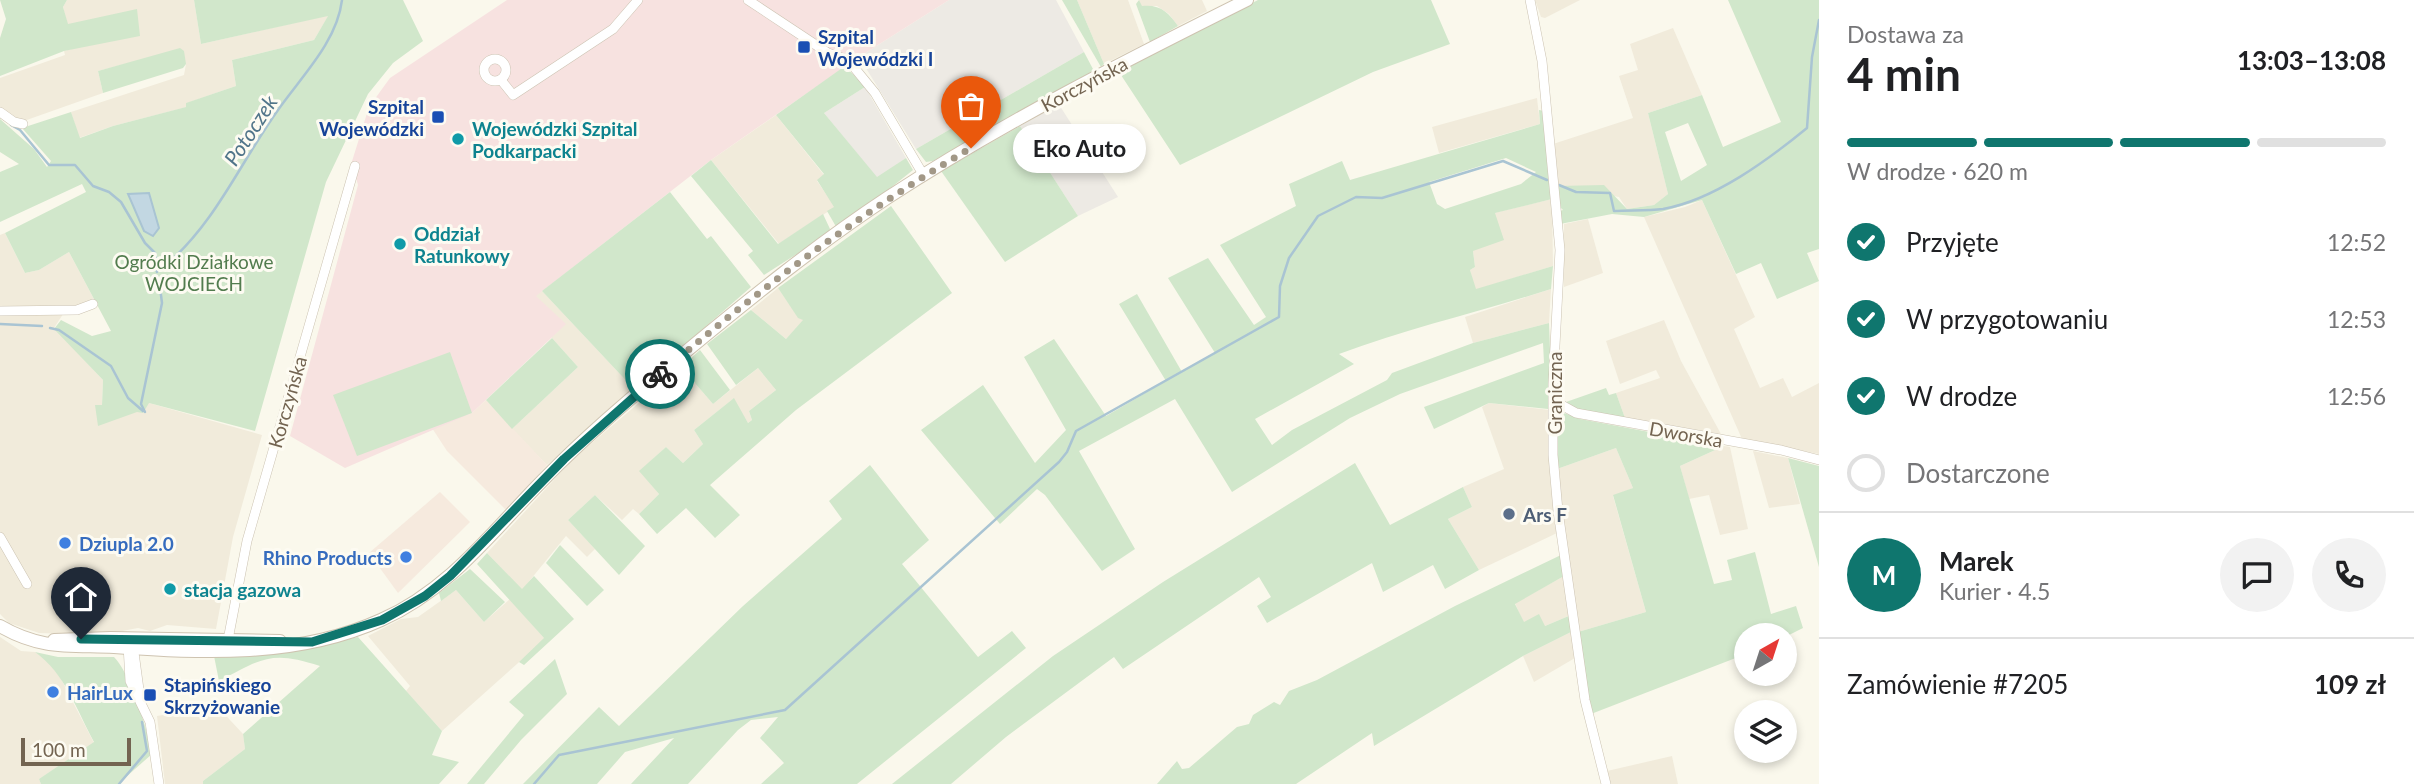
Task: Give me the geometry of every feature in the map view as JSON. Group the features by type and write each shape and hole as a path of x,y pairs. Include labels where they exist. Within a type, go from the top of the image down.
{"main road":[{"name":"Korczyńska","path":"0,626 33,640 131,646 227,646 312,642 382,620 425,596 477,551 564,459 682,355 764,288 885,199 1100,75 1247,0"}],"street":[{"path":"501,80 513,95 613,29 638,0"},
{"path":"748,0 828,53 848,60 875,93 924,176"},
{"name":"Graniczna","path":"1530,0 1542,61 1560,250 1554,323 1556,402 1553,455 1585,700 1606,784"},
{"path":"0,112 13,122 23,124"},
{"name":"Korczyńska","path":"227,646 247,541 355,166"},
{"path":"0,311 77,310 93,304"},
{"name":"Dworska","path":"1556,402 1586,415 1819,460"},
{"path":"0,537 27,584"},
{"path":"131,646 130,681 150,722 159,784"}],"shaded area":[{"path":"67,0 194,0 201,44 329,15 314,40 232,60 236,86 187,103 187,107 113,126 79,138 71,112 184,75 186,64 144,59 98,71 103,93 21,122 0,107 0,78 65,55 64,51 95,42 67,24 63,7"},
{"path":"507,0 949,0 859,57 711,160 536,296 566,324 472,413 345,468 290,436 358,185 356,178 348,174 369,107 390,78"},
{"path":"949,0 1056,0 1084,52 916,149 859,57"},
{"path":"1077,0 1128,0 1144,44 1104,64"},
{"path":"1139,0 1202,0 1207,11 1178,26 1169,14 1157,6 1141,6"},
{"path":"1535,0 1580,0 1545,18 1541,17"},
{"path":"1673,28 1702,95 1648,113 1668,194 1654,205 1627,209 1619,197 1557,186 1553,144 1633,118 1619,76 1638,70 1630,44"},
{"path":"865,87 906,158 877,178 824,113"},
{"path":"1537,98 1540,124 1439,153 1432,127"},
{"path":"1058,103 1118,197 1078,216 1020,126"},
{"path":"776,115 824,175 817,181 835,207 779,244 711,160"},
{"path":"1552,199 1553,266 1475,290 1470,270 1475,267 1473,251 1494,213"},
{"path":"1702,200 1755,317 1734,329 1760,388 1783,378 1792,397 1819,383 1819,454 1742,439 1644,217"},
{"path":"1588,219 1603,273 1564,287 1564,224"},
{"path":"5,233 25,273 39,270 69,252 95,301 67,308 54,328 103,380 102,405 149,403 262,435 233,537 216,629 167,625 150,631 138,628 101,635 39,633 9,623 0,614 0,235"},
{"path":"778,288 798,317 804,320 786,339 751,310"},
{"path":"1551,289 1549,323 1473,343 1465,317"},
{"path":"542,291 634,389 547,465 512,429 578,367 552,338 535,296"},
{"path":"1664,320 1681,361 1721,434 1625,418 1616,393 1660,378 1656,370 1620,384 1606,341"},
{"path":"681,367 713,404 758,368 776,390 749,411 752,420 748,423 733,399 694,430 703,444 683,463 666,447 640,471 659,494 639,514 633,509 622,520 595,495 568,520 595,549 587,557 566,536 522,590 487,553 573,459"},
{"path":"486,400 547,465 506,510 447,451 432,428 472,413"},
{"path":"1489,403 1550,410 1557,533 1479,570 1448,519 1472,507 1463,487 1504,469 1482,407"},
{"path":"1724,446 1730,447 1748,529 1720,535 1709,495 1689,499 1680,466"},
{"path":"1616,448 1633,488 1613,496 1646,612 1578,632 1557,469"},
{"path":"1753,451 1788,458 1800,504 1769,508"},
{"path":"440,492 470,522 398,593 369,553"},
{"path":"1564,576 1571,615 1545,626 1523,622 1515,603"},
{"path":"456,590 484,622 510,599 545,639 442,731 406,691 410,686 368,636 401,619 418,617"},
{"path":"1573,631 1575,658 1534,682 1523,656"},
{"path":"0,637 21,651 35,652 48,661 60,677 94,743 39,779 41,784 0,784"},
{"path":"217,706 243,734 245,749 203,781 203,784 165,784 157,716"},
{"path":"1672,756 1678,784 1611,784 1607,771"}],"green space":[{"path":"0,0 67,0 63,7 68,24 137,9 140,36 64,51 0,76 0,38 6,19"},
{"name":"Ogródki Działkowe WOJCIECH","path":"194,0 403,0 423,41 393,63 368,94 326,182 255,431 149,403 143,413 137,412 98,426 95,405 102,405 103,380 54,329 61,320 92,336 111,331 69,252 39,270 25,273 5,233 86,192 82,184 0,222 0,172 19,164 0,152 0,119 34,149 47,167 51,161 22,128 71,112 80,138 113,126 186,107 186,103 236,86 232,60 314,40 328,16 201,44"},
{"path":"1062,0 1077,0 1104,64 1101,67"},
{"path":"1139,0 1142,6 1154,6 1163,10 1178,26 1150,42 1136,4"},
{"path":"1258,0 1431,0 1450,44 1373,72 1180,165 1119,72"},
{"path":"1728,0 1819,0 1819,249 1807,253 1819,281 1777,299 1761,263 1736,274 1702,200 1644,217 1612,214 1560,224 1560,211 1563,210 1559,206 1557,186 1604,185 1627,209 1654,205 1668,194 1648,113 1702,95 1723,147 1781,122","holes":["1688,123 1707,165 1681,181 1665,132"]},
{"path":"180,48 184,51 186,64 183,68 103,93 98,71"},
{"path":"1084,52 1094,71 933,161 926,162 916,149"},
{"path":"845,66 865,87 824,113 877,177 906,158 913,170 838,230 827,211 834,207 817,180 824,174 776,115"},
{"path":"1539,110 1544,111 1552,199 1495,213 1504,240 1473,251 1475,267 1470,270 1476,289 1553,266 1551,289 1339,354 1354,364 1255,419 1272,445 1292,430 1387,380 1392,373 1473,343 1549,323 1552,402 1548,409 1489,403 1434,429 1424,407 1544,363 1543,343 1400,394 1350,418 1232,492 1175,399 1079,451 1135,549 1102,571 1045,495 1037,489 1000,524 921,430 983,385 1035,463 1066,430 1024,357 1054,339 1106,416 1166,381 1119,304 1137,294 1182,372 1215,353 1168,278 1208,258 1254,325 1266,317 1220,245 1296,206 1289,184 1342,161 1350,180 1540,124","holes":["1506,158 1536,172 1521,184 1445,209 1437,204 1429,182"]},
{"path":"1020,126 1078,216 1005,262 941,171"},
{"path":"711,160 778,244 823,214 830,229 828,234 764,275 748,255 753,251 691,176"},
{"path":"670,192 707,239 711,236 751,287 634,389 542,291"},
{"path":"891,206 952,293 796,410 710,485 740,515 715,538 686,508 657,534 639,514 659,494 639,471 666,447 683,463 703,444 694,430 734,398 748,423 752,420 749,411 776,390 758,368 736,385 707,344 751,310 786,339 803,320 798,318 778,288"},
{"path":"552,338 578,367 512,429 486,400"},
{"path":"700,350 730,390 713,404 681,367"},
{"path":"450,352 472,413 357,456 333,395"},
{"path":"1606,388 1609,395 1616,393 1625,418 1579,410 1566,402"},
{"path":"1559,411 1580,419 1724,446 1680,466 1714,584 1732,580 1727,560 1755,552 1771,614 1796,606 1803,628 1797,631 1797,623 1734,623 1734,659 1591,714 1578,632 1646,612 1613,495 1633,488 1616,448 1557,469 1556,414"},
{"path":"1788,458 1819,466 1819,567"},
{"path":"1355,463 1390,525 1463,487 1472,507 1448,519 1479,570 1445,589 1433,565 1383,592 1372,563 1267,623 1257,606 1271,597 1259,577 1123,669 1114,657 1006,737 951,784 892,784 1053,656 1163,582"},
{"path":"870,465 929,540 902,564 978,657 1012,631 1026,648 857,784 761,784 784,763 760,738 778,717 751,720 738,730 688,784 631,784 674,738 625,752 597,784 523,784 599,707 619,726 743,606 842,519 829,501"},
{"path":"595,495 645,546 619,575 568,520"},
{"path":"560,545 604,590 587,606 546,563"},
{"path":"487,553 522,589 534,576 574,619 524,665 519,662 544,638 477,564"},
{"path":"1561,555 1564,576 1515,604 1524,622 1539,614 1545,626 1571,615 1573,631 1523,656 1374,746 1372,733 1296,784 1157,784 1177,761 1182,769 1189,768 1237,727 1249,724 1253,715 1274,702 1280,705 1289,691 1317,680 1455,606"},
{"path":"470,569 505,602 484,622 456,590 441,601 439,593"},
{"path":"358,637 442,731 432,755 459,762 439,784 203,784 203,781 245,749 243,734 320,666 290,658 268,659 219,681 214,656 287,653"},
{"path":"35,652 58,657 114,657 120,664 137,702 152,754 118,784 41,784 39,779 94,742 62,682"},
{"path":"555,659 567,694 521,740 484,784 467,784 524,715 509,702"}],"water":[{"path":"149,193 159,228 153,236 144,231 128,194"}],"waterway":[{"name":"Potoczek","path":"166,265 184,248 213,211 264,130 326,45 339,15 342,0"},
{"path":"1559,185 1576,192 1610,193 1614,211 1651,210 1702,197 1740,177 1807,128 1812,57 1819,20"},
{"path":"11,125 20,130 49,165 75,165 93,186 109,192 121,202 145,243 155,253 157,272"},
{"path":"534,784 559,755 785,710 1059,462 1067,452 1076,431 1279,317 1280,286 1289,258 1318,216 1356,197 1382,198 1503,161 1547,180"},
{"name":"Potoczek","path":"145,412 141,404 162,303 159,280"},
{"path":"0,324 42,326"},
{"path":"50,328 59,330 111,366 128,398 143,411"},
{"name":"Potoczek","path":"119,784 147,751 142,722"}],"way so far":[{"path":"660,374 764,288 885,199 971,148"}],"place":[{"name":"Szpital Wojewódzki I","path":"804,47"},
{"name":"Szpital Wojewódzki","path":"438,117"},
{"name":"Wojewódzki Szpital Podkarpacki","path":"458,139"},
{"name":"Eko Auto","path":"971,148"},
{"name":"Oddział Ratunkowy","path":"400,244"},
{"name":"Ars F","path":"1509,514"},
{"name":"Dziupla 2.0","path":"65,543"},
{"name":"Rhino Products","path":"406,557"},
{"name":"stacja gazowa","path":"170,589"},
{"name":"HairLux","path":"53,692"},
{"name":"Stapińskiego Skrzyżowanie","path":"150,695"}],"route":[{"path":"81,639 312,642 382,620 425,596 450,576 564,459 660,374"}]}
